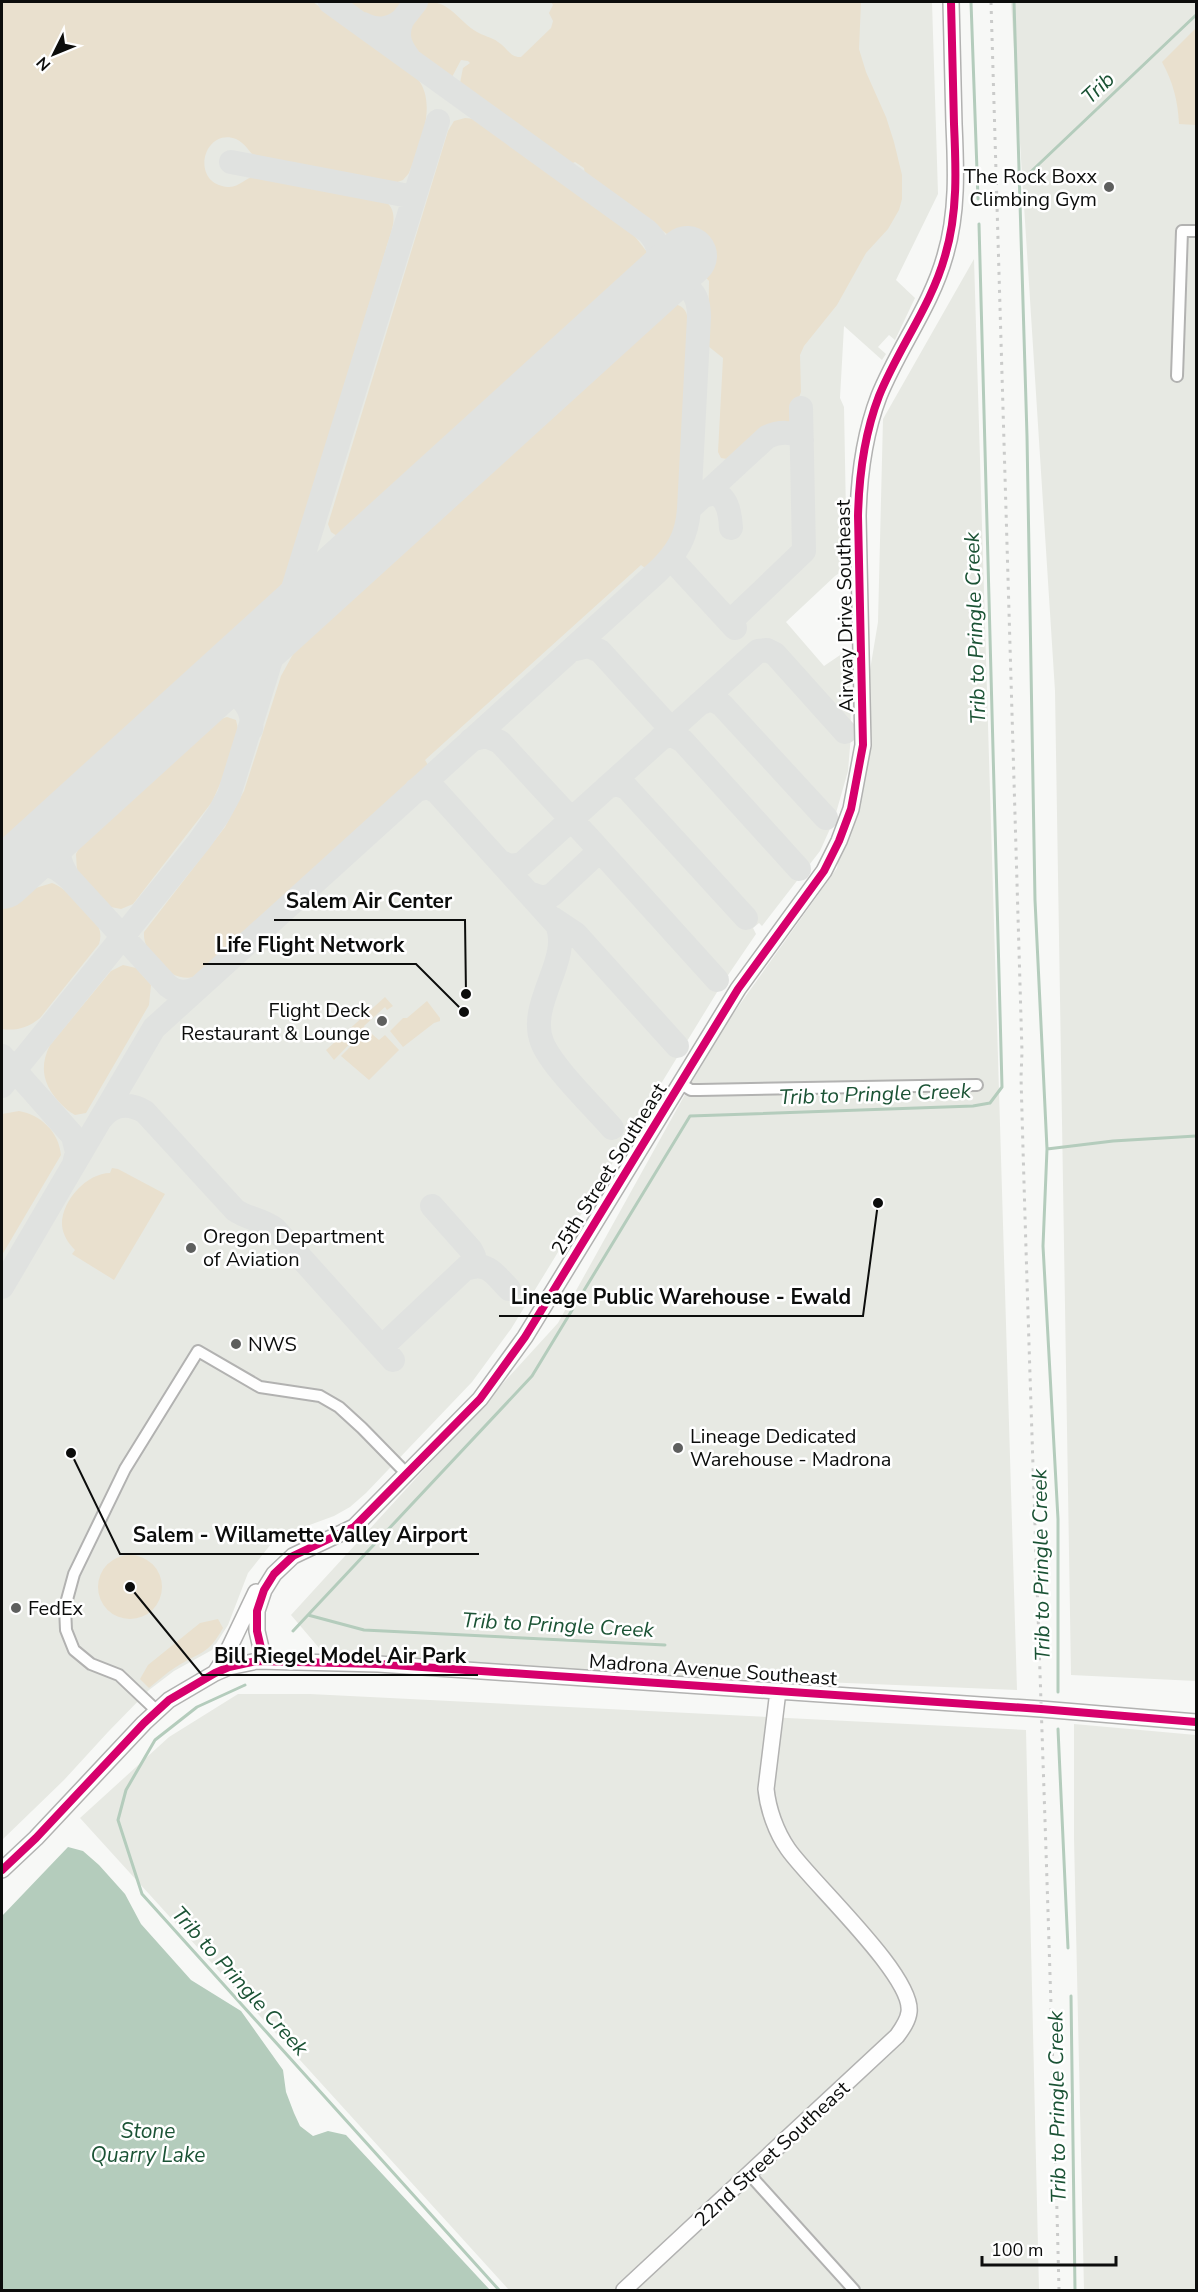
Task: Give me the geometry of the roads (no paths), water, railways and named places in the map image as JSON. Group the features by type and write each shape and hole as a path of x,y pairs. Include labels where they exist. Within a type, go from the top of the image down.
{"street":[{"name":"Airway Drive Southeast","path":"854,796 862,759 864,727 858,516 861,460 867,432 880,394 932,292 950,237 955,202 956,170 951,2"},
{"path":"1177,376 1182,231 1197,231"},
{"name":"25th Street Southeast","path":"264,1660 258,1636 257,1611 264,1590 274,1574 293,1556 354,1527 465,1415 495,1381 525,1337 756,964 824,871 839,841 854,796"},
{"path":"681,1084 691,1090 977,1085"},
{"path":"157,1712 119,1675 91,1664 74,1650 66,1630 65,1607 74,1574 125,1469 198,1352 260,1387 320,1396 339,1407 407,1474"},
{"path":"2,1870 36,1838 157,1712 184,1689 222,1670 223,1661 259,1586 266,1577 274,1574"},
{"name":"Madrona Avenue Southeast","path":"222,1670 264,1660 378,1664 1197,1722"},
{"name":"22nd Street Southeast","path":"624,2290 897,2036 905,2025 910,2010 899,1980 787,1848 771,1813 766,1789 778,1691"},
{"path":"750,2175 854,2290"}],"water":[{"name":"Stone Quarry Lake","path":"68,1847 83,1851 99,1865 125,1894 141,1924 191,1980 241,2011 283,2070 286,2092 300,2126 313,2136 328,2131 346,2135 490,2290 2,2290 2,1916"}],"waterway":[{"name":"Trib to Pringle Creek","path":"971,2 978,199"},
{"name":"Trib to Pringle Creek","path":"1014,2 1027,436 1035,900 1047,1149 1043,1246 1058,1519 1058,1692"},
{"name":"Trib","path":"1019,183 1196,15"},
{"name":"Trib to Pringle Creek","path":"308,1615 532,1376 690,1116 973,1106 990,1103 1002,1087 979,224"},
{"name":"Trib to Pringle Creek","path":"1047,1149 1113,1141 1196,1136"},
{"name":"Trib to Pringle Creek","path":"293,1631 308,1615 364,1630 665,1645"},
{"name":"Trib to Pringle Creek","path":"245,1685 197,1707 155,1740 126,1790 118,1820 142,1894 499,2290"},
{"name":"Trib to Pringle Creek","path":"1058,1729 1068,1948"},
{"name":"Trib to Pringle Creek","path":"1071,1996 1075,2290"}],"railway":[{"path":"991,2 1022,1052 1025,1229 1059,2290"}],"place":[{"name":"The Rock Boxx Climbing Gym","path":"1109,187"},
{"name":"Salem Air Center","path":"466,994"},
{"name":"Life Flight Network","path":"464,1012"},
{"name":"Flight Deck Restaurant & Lounge","path":"382,1021"},
{"name":"Lineage Public Warehouse - Ewald","path":"878,1203"},
{"name":"Oregon Department of Aviation","path":"191,1248"},
{"name":"NWS","path":"236,1344"},
{"name":"Lineage Dedicated Warehouse - Madrona","path":"678,1448"},
{"name":"Salem - Willamette Valley Airport","path":"71,1453"},
{"name":"Bill Riegel Model Air Park","path":"130,1587"},
{"name":"FedEx","path":"16,1608"}]}
